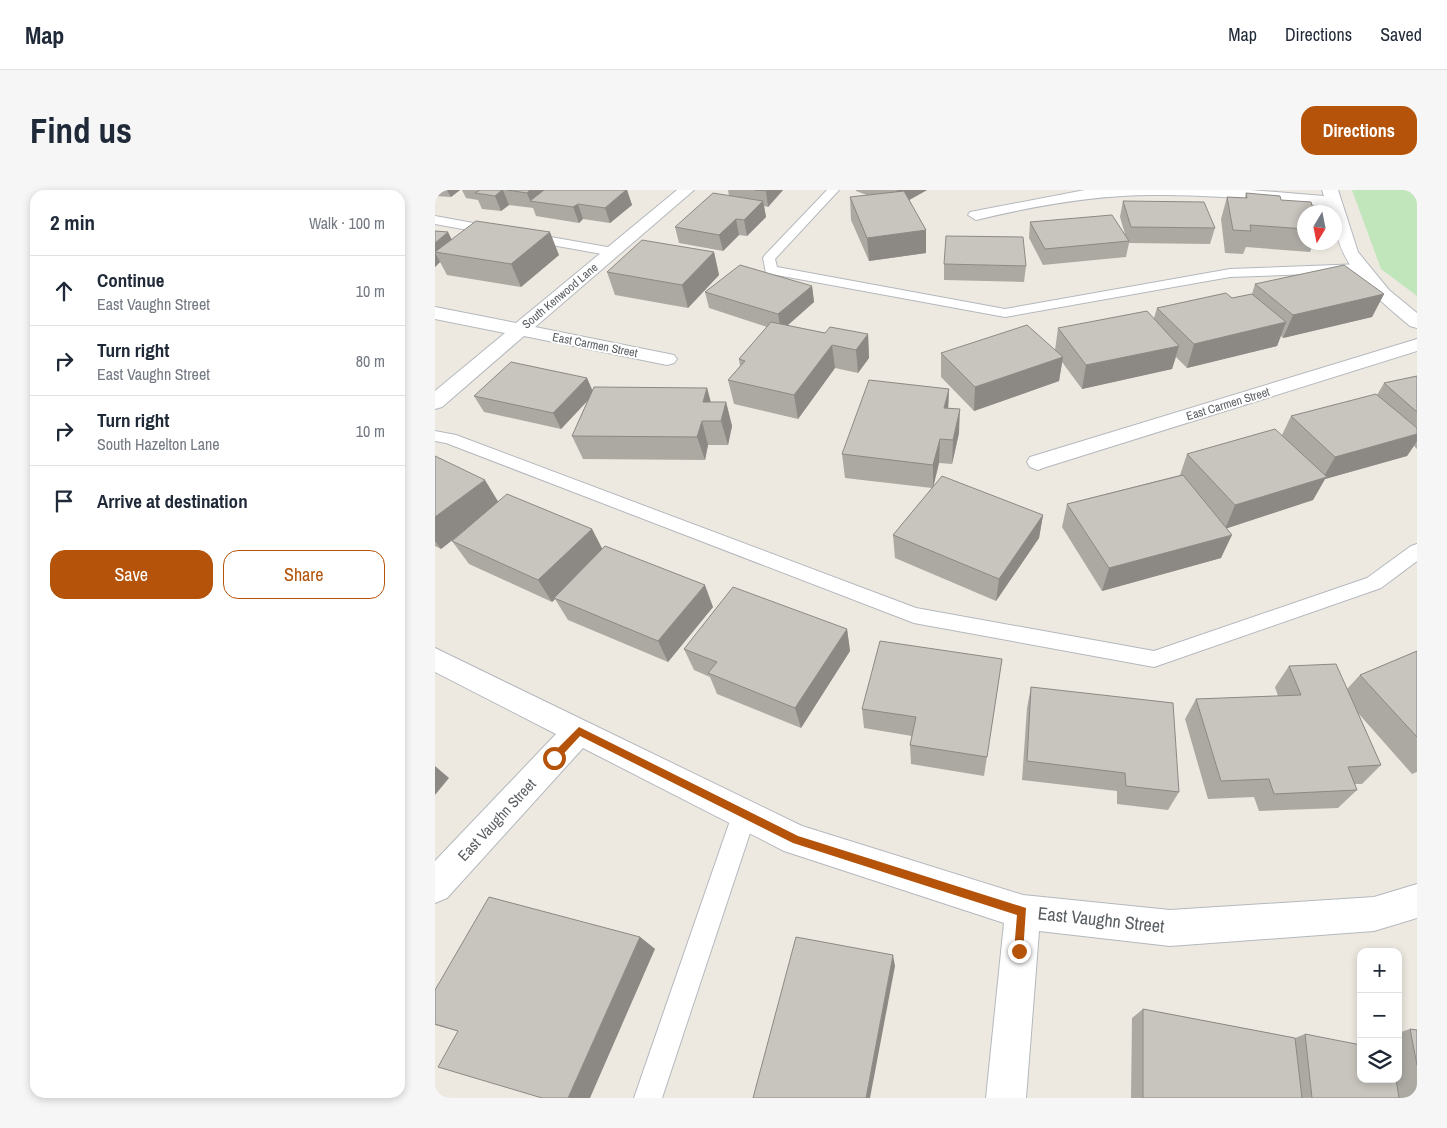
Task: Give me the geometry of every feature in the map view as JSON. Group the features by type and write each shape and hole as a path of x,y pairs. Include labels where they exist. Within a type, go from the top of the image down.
{"street":[{"name":"South Kenwood Lane","path":"435,402 687,190"},
{"path":"976,215 1035,201 1097,193 1153,190 1332,196 1350,253 1383,294 1417,322"},
{"name":"East Carmen Street","path":"435,313 667,359"},
{"name":"East Carmen Street","path":"1038,462 1417,345"},
{"name":"East Vaughn Street","path":"435,659 796,840 1023,912 1169,928 1374,914 1417,901"},
{"name":"East Vaughn Street","path":"435,886 579,731"},
{"path":"1006,1098 1023,912"}],"lane":[{"path":"833,190 769,258 771,270 1005,313 1230,274 1362,268"},
{"path":"435,220 613,252"},
{"path":"435,436 449,439 915,615 1154,659 1374,583 1417,551"},
{"path":"648,1098 744,815"}],"green space":[{"path":"1352,190 1417,190 1417,296 1381,269"}],"building":[{"path":"480,190 502,190 495,196 475,193"},
{"path":"507,190 530,190 527,193"},
{"path":"544,190 626,190 605,208 578,204 573,207 530,201"},
{"path":"904,191 926,230 867,238 850,197"},
{"path":"713,193 763,201 744,220 736,219 719,235 675,227"},
{"path":"1246,193 1280,196 1281,200 1311,202 1312,205 1297,205 1297,228 1250,225 1251,231 1233,230 1227,197 1247,198"},
{"path":"1123,201 1204,202 1215,228 1131,227"},
{"path":"1112,215 1129,241 1045,249 1030,222"},
{"path":"476,221 550,232 511,264 435,252"},
{"path":"435,231 448,232 435,243"},
{"path":"946,236 1023,237 1026,266 944,264"},
{"path":"642,240 714,252 682,285 607,272"},
{"path":"740,265 812,286 778,314 705,292"},
{"path":"1344,265 1384,294 1293,315 1255,284"},
{"path":"1226,293 1232,298 1252,294 1286,322 1194,344 1157,308"},
{"path":"1147,311 1179,346 1086,365 1058,328"},
{"path":"771,322 825,333 830,327 868,334 856,350 832,345 794,395 728,380 745,361 739,359"},
{"path":"1027,325 1063,357 975,387 941,353"},
{"path":"511,362 587,378 553,413 474,396"},
{"path":"1417,376 1417,412 1384,383"},
{"path":"869,380 949,389 944,408 960,409 953,440 940,439 933,465 842,454"},
{"path":"594,387 707,388 703,402 726,402 721,421 702,421 697,437 572,436"},
{"path":"1376,394 1417,428 1417,434 1335,457 1291,416"},
{"path":"1275,429 1327,477 1235,505 1187,454"},
{"path":"435,456 485,480 435,517"},
{"path":"1183,475 1232,535 1109,568 1067,504"},
{"path":"942,476 1043,515 999,579 893,535"},
{"path":"507,494 592,529 538,580 452,541"},
{"path":"605,546 705,585 658,641 554,598"},
{"path":"733,587 847,629 795,708 708,673 717,662 684,649"},
{"path":"880,641 1002,659 987,757 910,745 916,717 862,709"},
{"path":"1417,651 1417,737 1360,675"},
{"path":"1336,664 1381,765 1348,767 1357,790 1274,794 1269,779 1221,781 1196,699 1301,695 1289,666"},
{"path":"1031,687 1173,703 1179,792 1126,786 1125,773 1027,761"},
{"path":"489,897 640,937 568,1098 542,1098 438,1067 458,1031 435,1024 435,990"},
{"path":"796,937 893,955 866,1098 753,1098"},
{"path":"1143,1009 1295,1038 1302,1098 1143,1098"},
{"path":"1410,1029 1417,1030 1417,1065"},
{"path":"1305,1034 1357,1044 1357,1083 1397,1083 1399,1098 1312,1098"}],"route":[{"path":"554,758 579,731 796,840 1023,912 1019,951"}]}
